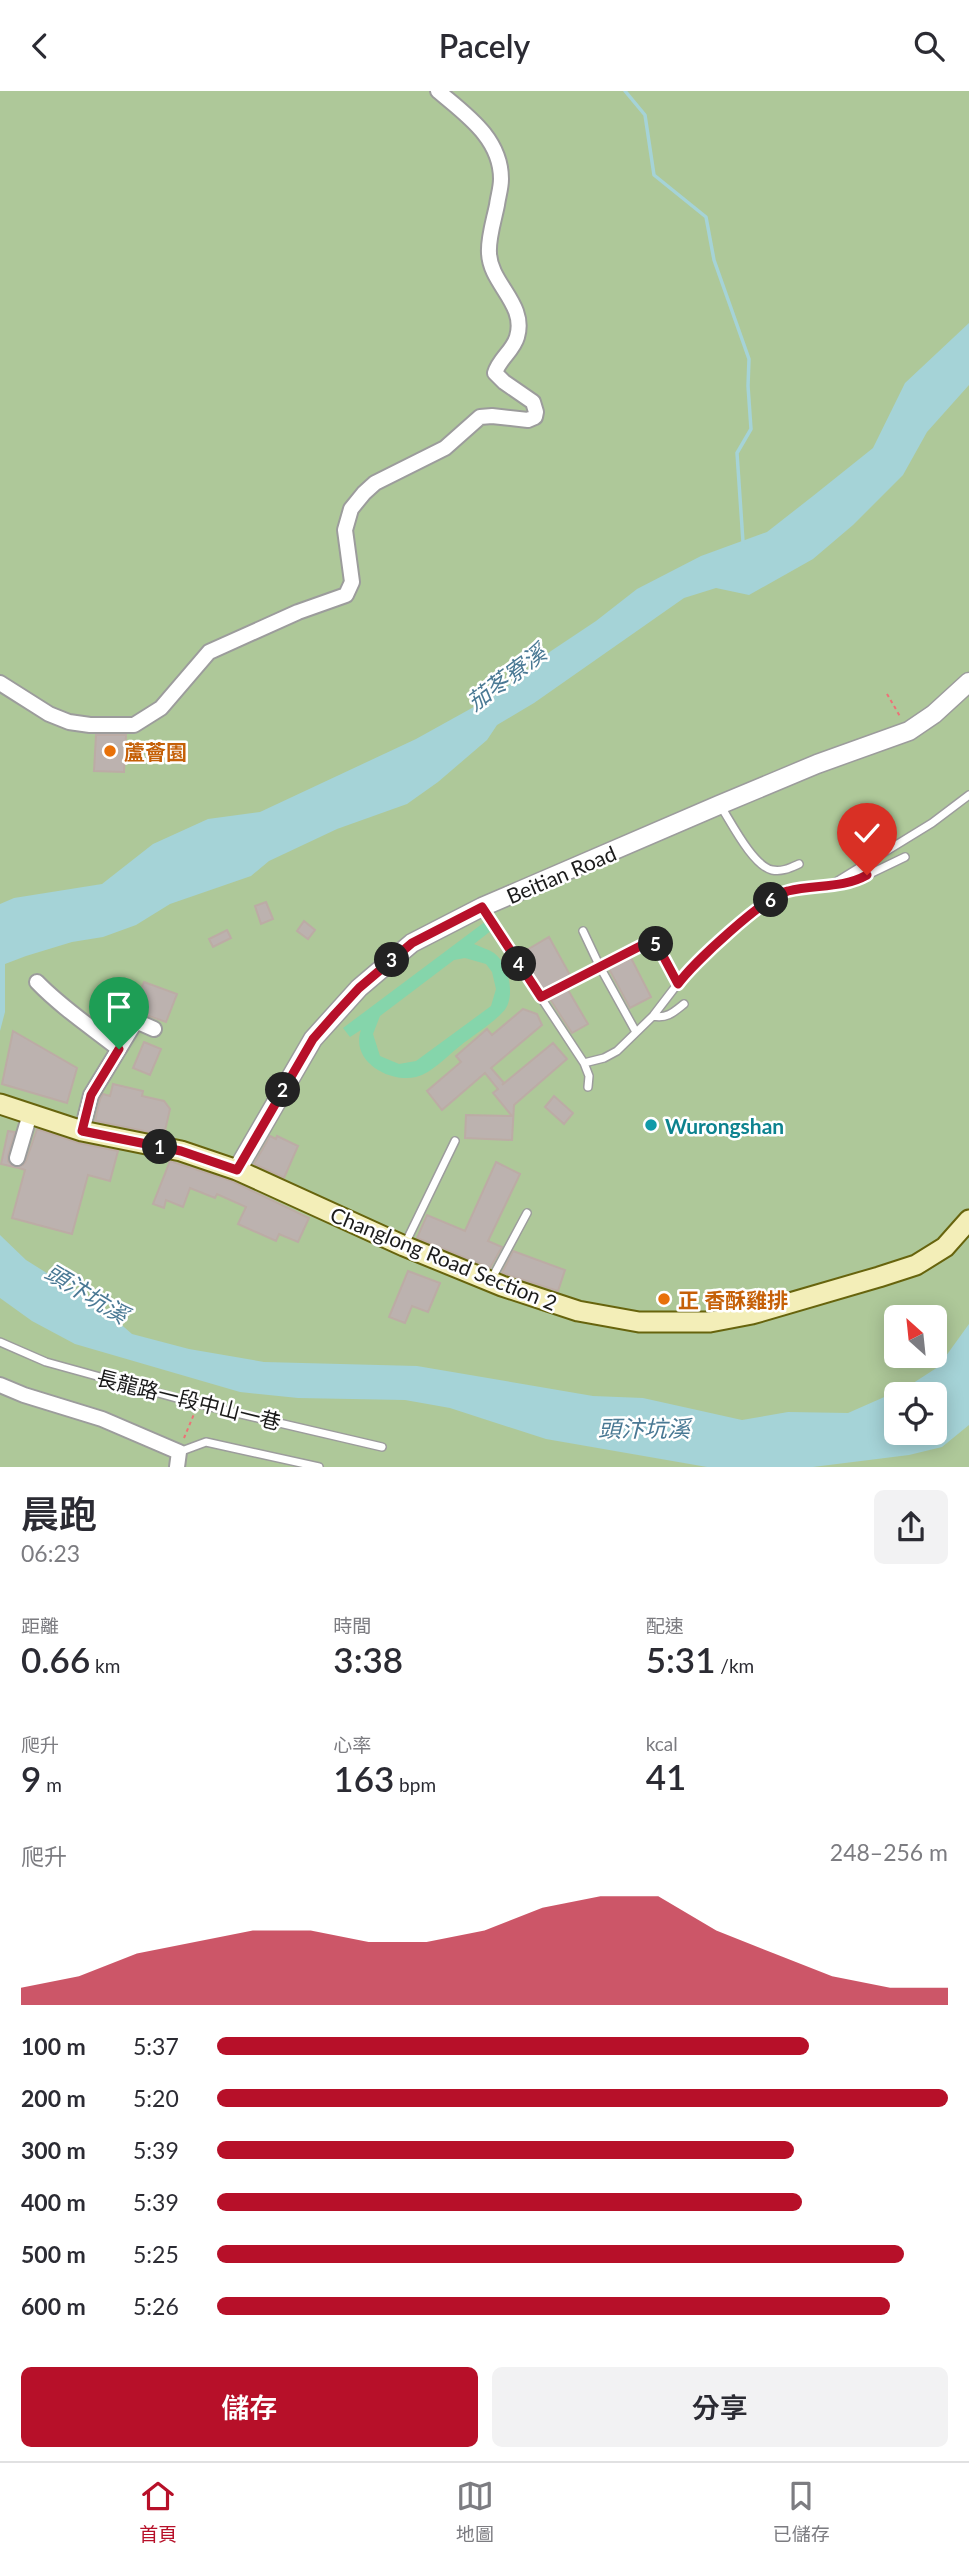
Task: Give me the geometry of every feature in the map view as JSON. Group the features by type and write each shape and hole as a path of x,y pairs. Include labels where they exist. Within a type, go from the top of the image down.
{"main road":[{"name":"Changlong Road Section 2","path":"0,1104 82,1131 181,1151 237,1170 404,1246 490,1281 579,1311 639,1322 710,1322 752,1314 916,1265 945,1247 969,1220"}],"street":[{"path":"0,683 49,715 69,722 122,727 145,720 161,708 209,652 298,612 346,595 352,582 345,530 351,509 375,483 444,448 480,417 528,421 535,417 533,402 495,373 498,363 517,338 519,320 513,301 495,273 489,253 501,178 495,149 479,126 438,91"},
{"name":"Beitian Road","path":"237,1170 313,1039 359,988 412,943 482,907 719,804 817,764 909,731 934,714 969,682"},
{"path":"37,982 55,1001 119,1049"},
{"path":"82,1131 91,1095 135,1021 154,1029"},
{"path":"17,1158 30,1114"},
{"path":"0,1385 102,1419 178,1460"}],"lane":[{"path":"831,885 932,823 969,795"},
{"path":"719,804 760,863 771,870 783,871 799,864"},
{"path":"584,1063 604,1058 617,1051 653,1016 689,969 765,903 785,891 855,881 905,857"},
{"path":"482,907 584,1063 589,1076 588,1087"},
{"path":"583,931 636,1032"},
{"path":"541,997 654,939 678,984"},
{"path":"653,1016 662,1018 684,1004"},
{"path":"404,1246 455,1141"},
{"path":"490,1281 527,1213"},
{"name":"長龍路一段中山一巷","path":"0,1342 46,1362 198,1403 382,1447"},
{"path":"178,1460 206,1442 319,1467"}],"path":[{"path":"887,694 909,731"},
{"path":"178,1460 198,1403"}],"green space":[{"path":"0,91 969,91 969,1467 0,1467"},
{"path":"486,921 492,930 474,944 494,953 503,964 509,979 509,1002 497,1018 434,1068 416,1077 394,1077 384,1073 366,1060 361,1051 361,1030 350,1037 343,1028","holes":["465,958 486,964 492,972 496,989 491,1006 416,1061 399,1064 380,1056 373,1034 380,1016 454,960"]}],"water":[{"path":"969,323 969,385 927,432 903,475 853,525 813,559 749,595 716,588 684,598 534,703 497,725 487,740 438,782 407,804 337,829 269,861 251,876 170,904 136,925 5,964 5,1012 0,1031 0,904 14,898 102,884 153,844 208,819 260,812 416,739 499,693 551,651 637,589 701,556 767,532 813,496 873,448 905,383"},
{"name":"頭汴坑溪","path":"0,1235 26,1260 101,1307 132,1334 189,1349 264,1362 417,1366 593,1396 643,1398 742,1420 788,1412 848,1413 884,1397 884,1445 944,1445 909,1455 813,1467 707,1467 546,1439 450,1408 405,1400 298,1398 240,1392 75,1344 32,1321 0,1298"},
{"name":"頭汴坑溪","path":"969,1324 969,1425 947,1443 947,1382 915,1382 935,1369 947,1369 947,1355"}],"building":[{"name":"蘆薈園","path":"96,735 126,735 124,772 94,771"},
{"path":"266,902 273,919 261,924 255,906"},
{"path":"304,921 315,930 308,939 297,931"},
{"path":"227,930 231,938 213,947 209,939"},
{"path":"549,937 570,975 543,989 520,954"},
{"path":"631,958 651,997 630,1008 609,969"},
{"path":"144,982 177,994 166,1022 132,1010"},
{"path":"568,990 588,1024 572,1033 550,999"},
{"path":"523,1009 537,1014 542,1025 491,1068 504,1083 502,1085 553,1043 567,1059 514,1105 512,1140 465,1138 466,1115 512,1116 493,1093 498,1089 485,1073 442,1110 427,1091 461,1062 456,1056 487,1029 492,1035"},
{"path":"13,1031 77,1068 67,1103 2,1084"},
{"path":"144,1042 161,1049 150,1075 133,1068"},
{"path":"113,1084 143,1091 142,1096 164,1101 170,1109 164,1135 95,1121 100,1099 103,1094 110,1096"},
{"path":"554,1096 573,1113 564,1124 545,1107"},
{"path":"37,1129 79,1143 118,1151 110,1181 88,1175 72,1234 12,1218 25,1170 16,1167 26,1161"},
{"path":"8,1131 15,1132 8,1156 8,1161 14,1167 1,1164"},
{"path":"270,1136 276,1139 277,1136 298,1146 284,1178 254,1164"},
{"path":"170,1161 232,1181 309,1218 298,1242 279,1234 276,1241 238,1224 246,1207 217,1194 215,1198 190,1188 183,1207 166,1200 164,1208 153,1204"},
{"path":"496,1162 520,1174 488,1241 502,1247 490,1268 417,1238 427,1215 465,1231"},
{"path":"513,1251 565,1270 558,1291 502,1273"},
{"path":"408,1271 440,1283 428,1312 412,1306 405,1323 389,1317"}],"waterway":[{"path":"625,91 645,115 654,175 706,217 714,260 749,359 751,429 737,453 743,542"}],"place":[{"name":"蘆薈園","path":"110,751"},
{"name":"Wurongshan","path":"651,1125"},
{"name":"正 香酥雞排","path":"664,1299"}],"route":[{"path":"119,1049 91,1095 82,1131 181,1151 237,1170 313,1039 359,988 412,943 482,907 541,997 654,939 678,984 689,969 744,919 785,891 842,884 867,875"}],"water label":[{"name":"茄苳寮溪","path":"506,677"}]}
